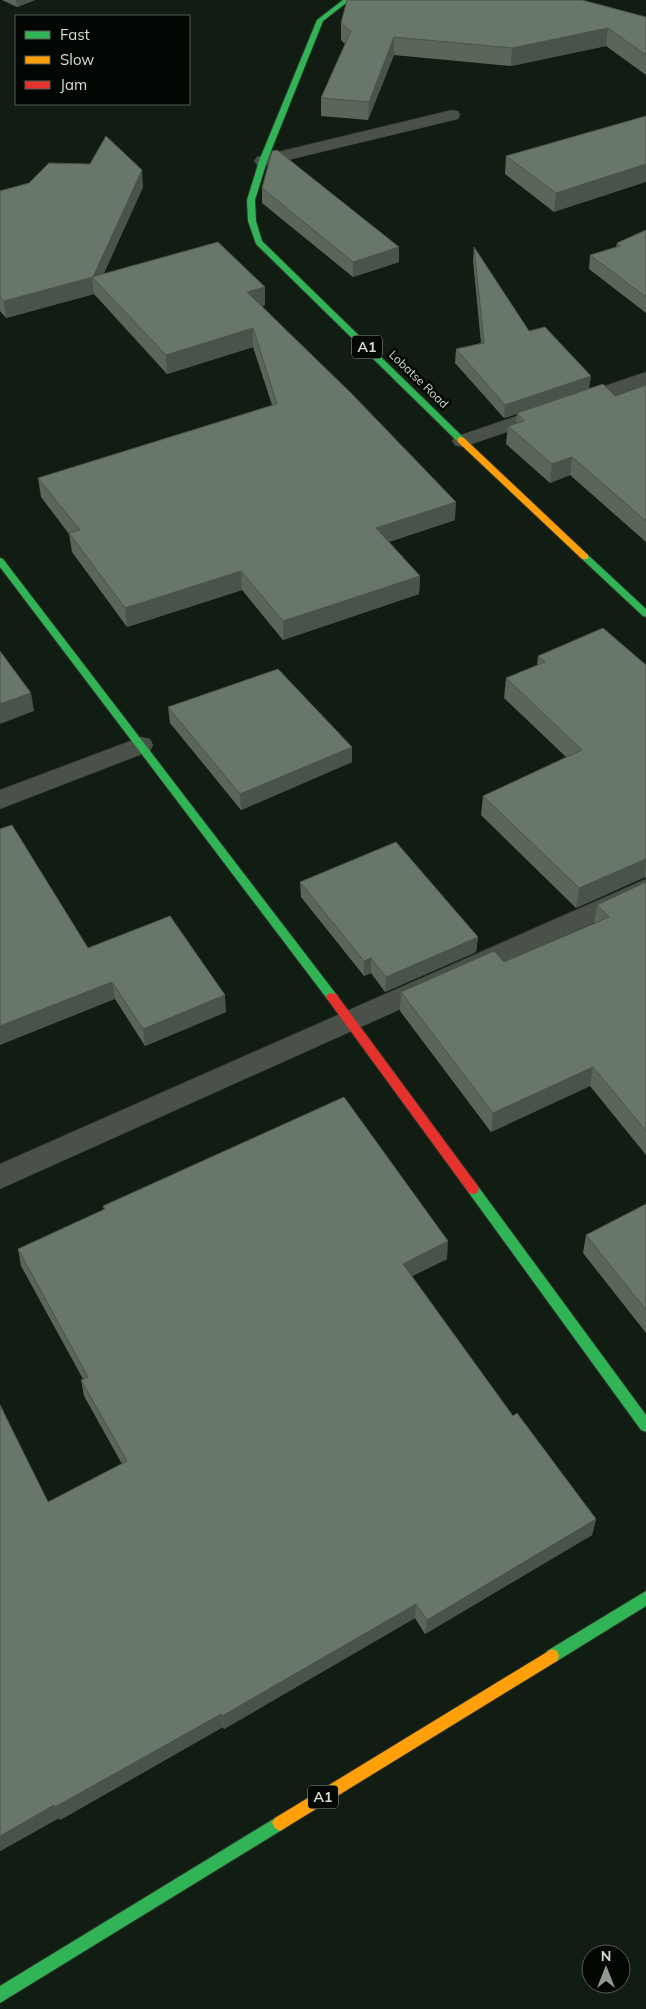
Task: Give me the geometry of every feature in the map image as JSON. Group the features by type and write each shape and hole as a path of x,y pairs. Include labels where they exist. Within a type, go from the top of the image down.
{"main road":[{"path":"316,7 320,20 347,0"},
{"name":"Lobatse Road","path":"320,20 263,160 251,200 252,221 259,242 462,440 646,614"},
{"path":"0,561 351,1022 646,1426"},
{"name":"A1","path":"0,1995 646,1598"}],"street":[{"path":"263,160 452,115"},
{"path":"462,440 646,378"},
{"path":"0,800 141,745"},
{"path":"0,1177 351,1022 646,888"}],"building":[{"path":"347,0 582,0 646,17 646,55 608,28 512,48 394,37 369,102 321,98 351,31 341,23"},
{"path":"646,116 646,164 556,193 506,156"},
{"path":"106,136 142,170 93,277 4,301 0,297 0,191 29,183 49,163 90,164"},
{"path":"277,150 399,247 353,262 262,188 272,151"},
{"path":"646,230 646,297 590,255 620,246 617,243"},
{"path":"218,242 265,287 247,292 351,393 456,502 376,528 420,576 283,621 241,571 125,608 69,533 80,530 38,478 277,404 253,328 166,355 92,277"},
{"path":"474,247 529,331 545,327 591,376 505,405 456,349 484,343"},
{"path":"603,384 615,396 646,385 646,521 572,457 552,464 508,426 524,421 517,413"},
{"path":"603,628 646,665 646,859 579,888 483,796 582,750 506,678 545,662 538,656"},
{"path":"0,651 31,693 0,704"},
{"path":"278,669 352,747 240,794 168,707"},
{"path":"12,825 88,948 170,916 225,995 143,1029 112,982 0,1026 0,829"},
{"path":"396,842 478,937 386,977 371,958 364,961 300,882"},
{"path":"646,882 646,1131 593,1067 493,1113 401,992 494,951 504,962 609,917 597,905"},
{"path":"344,1097 448,1241 403,1264 513,1416 517,1413 596,1519 427,1620 416,1604 222,1716 221,1714 0,1836 0,1405 48,1502 127,1461 81,1380 88,1377 18,1249 105,1209 103,1206"},
{"path":"646,1204 646,1310 586,1235"}],"traffic: fast":[{"path":"347,0 320,20 263,161 251,200 252,221 259,242 461,440"},
{"path":"585,557 646,614"},
{"path":"0,561 332,997"},
{"path":"473,1189 646,1426"},
{"path":"552,1656 646,1598"},
{"path":"0,1995 280,1823"}],"traffic: slow":[{"path":"461,440 585,557"},
{"path":"280,1823 552,1656"}],"traffic: jam":[{"path":"332,997 473,1189"}]}
